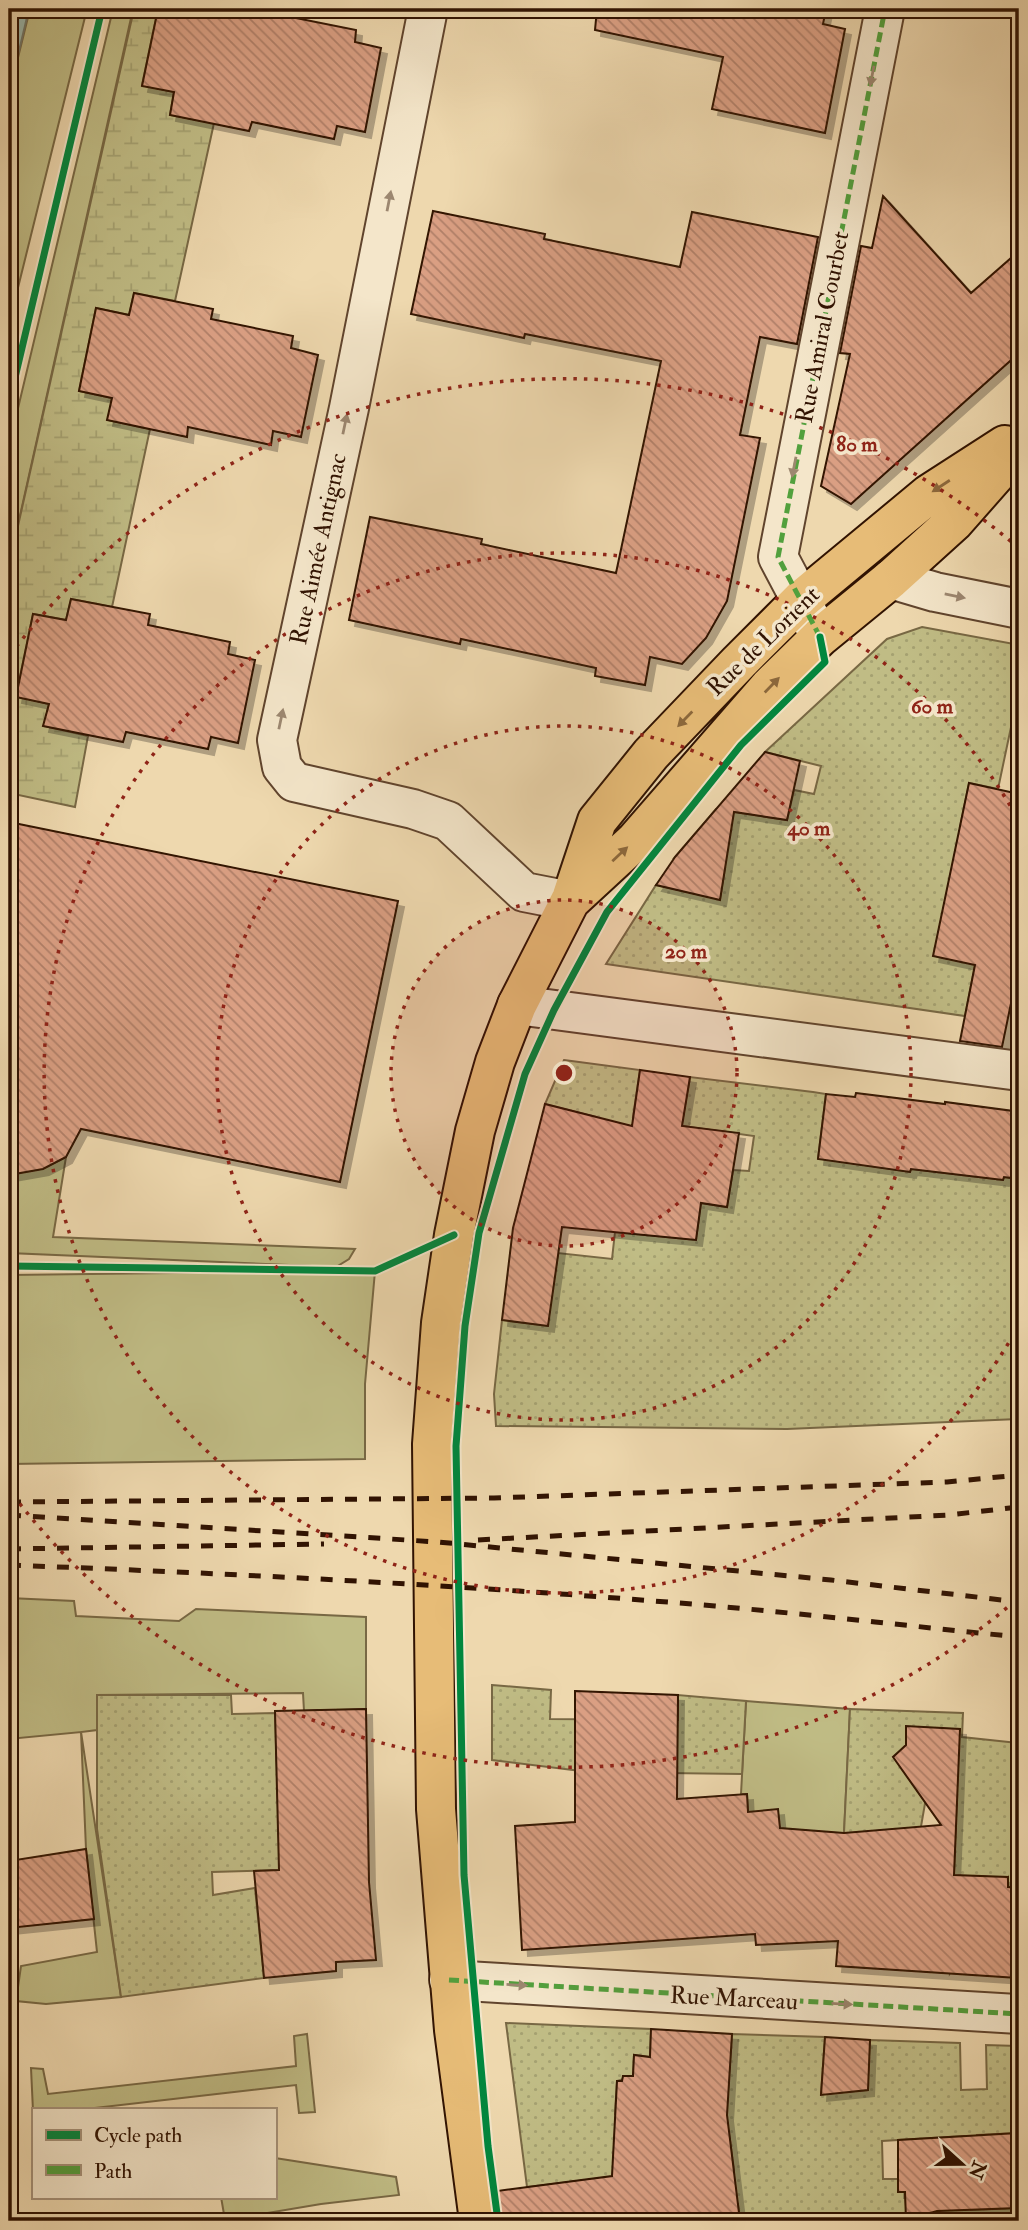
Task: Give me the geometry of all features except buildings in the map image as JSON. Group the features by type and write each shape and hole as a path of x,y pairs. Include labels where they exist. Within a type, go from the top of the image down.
{"main road":[{"name":"Rue de Lorient","path":"570,901 597,821 651,754 801,600 929,494 1019,436"},
{"path":"479,2221 449,1980 436,1809 432,1444 441,1323 454,1235 475,1131 495,1062 517,1005 570,901 635,841 770,687 820,637 891,579 954,522 1019,448"}],"street":[{"name":"Rue Aimée Antignac","path":"428,9 349,408 276,740 282,767 294,782 414,809 448,821 524,892 570,901"},
{"name":"Rue Amiral Courbet","path":"820,637 778,557 885,9"},
{"path":"891,579 935,592 1019,609"},
{"path":"517,1005 1019,1071"},
{"name":"Rue Marceau","path":"449,1980 1019,2014"}],"green space":[{"path":"30,9 87,9 9,324 9,94"},
{"path":"113,9 133,9 9,565 9,446"},
{"path":"134,9 158,9 142,85 174,92 170,115 214,123 175,301 134,293 129,315 96,308 79,391 112,398 108,420 150,429 112,607 71,599 66,620 33,614 16,696 49,704 44,726 88,736 75,807 9,793 9,566"},
{"path":"922,627 1019,645 1019,689 998,789 969,783 960,827 975,965 965,1016 606,964 656,885 720,899 725,868 674,858 716,809 787,820 794,790 814,794 821,766 765,752 887,639"},
{"path":"564,1060 640,1070 633,1117 682,1123 690,1077 826,1094 818,1158 910,1172 911,1169 1003,1180 1004,1177 1019,1179 1019,1419 787,1429 496,1426 494,1394 502,1320 547,1326 558,1253 612,1259 615,1232 696,1240 701,1203 727,1207 733,1170 749,1171 754,1136 682,1126 672,1199 596,1117 545,1104"},
{"path":"66,1157 53,1237 355,1249 349,1259 336,1267 9,1253 9,1170 38,1169"},
{"path":"375,1271 365,1384 365,1459 9,1464 9,1275"},
{"path":"9,1598 74,1601 76,1616 179,1621 196,1609 366,1617 366,1709 304,1711 303,1693 97,1695 97,1730 9,1739"},
{"path":"492,1685 551,1690 550,1719 678,1720 678,1695 746,1701 742,1774 589,1772 492,1760"},
{"path":"97,1695 231,1695 232,1714 275,1713 280,1870 212,1872 213,1895 255,1888 264,1978 121,1997 97,1829"},
{"path":"746,1701 850,1709 844,1833 781,1838 748,1812 747,1794 741,1794"},
{"path":"850,1709 963,1713 962,1737 1019,1743 1019,1888 1008,1887 1008,1878 950,1973 957,1794 927,1792 919,1838 844,1833"},
{"path":"81,1732 121,1997 46,2004 16,2001 21,1966 97,1952 86,1849"},
{"path":"506,2023 651,2029 650,2057 634,2055 633,2076 617,2081 615,2114 707,2174 734,2170 729,2133 701,2135 727,2105 732,2034 825,2037 821,2094 867,2090 870,2040 960,2043 961,2090 987,2089 986,2045 1019,2046 1019,2133 977,2135 978,2158 964,2136 882,2141 883,2179 898,2179 905,2192 907,2220 970,2202 971,2210 1019,2208 1019,2221 740,2221 738,2204 677,2211 679,2221 628,2221 627,2217 592,2221 585,2180 527,2187"},
{"path":"307,2034 315,2112 299,2113 296,2085 95,2108 33,2108 31,2068 43,2069 48,2094 296,2066 294,2036"},
{"path":"276,2158 396,2177 399,2195 321,2204 225,2220 221,2198 276,2198"}],"water":[{"path":"9,9 29,9 9,93"}],"railway":[{"path":"9,1502 494,1498 947,1482 1019,1475"},
{"path":"478,1540 948,1515 1019,1507"},
{"path":"9,1515 438,1542 831,1580 1019,1602"},
{"path":"9,1549 324,1544"},
{"path":"9,1565 539,1592 1019,1637"}],"marked path":[{"path":"820,637 778,557 885,9"},
{"path":"449,1980 1019,2014"}],"cycle path":[{"path":"9,403 102,9"},
{"path":"498,2221 488,2146 464,1875 456,1446 465,1326 479,1233 525,1074 554,1010 607,912 741,745 825,662 820,637"},
{"path":"9,1266 375,1271 454,1235"}]}
